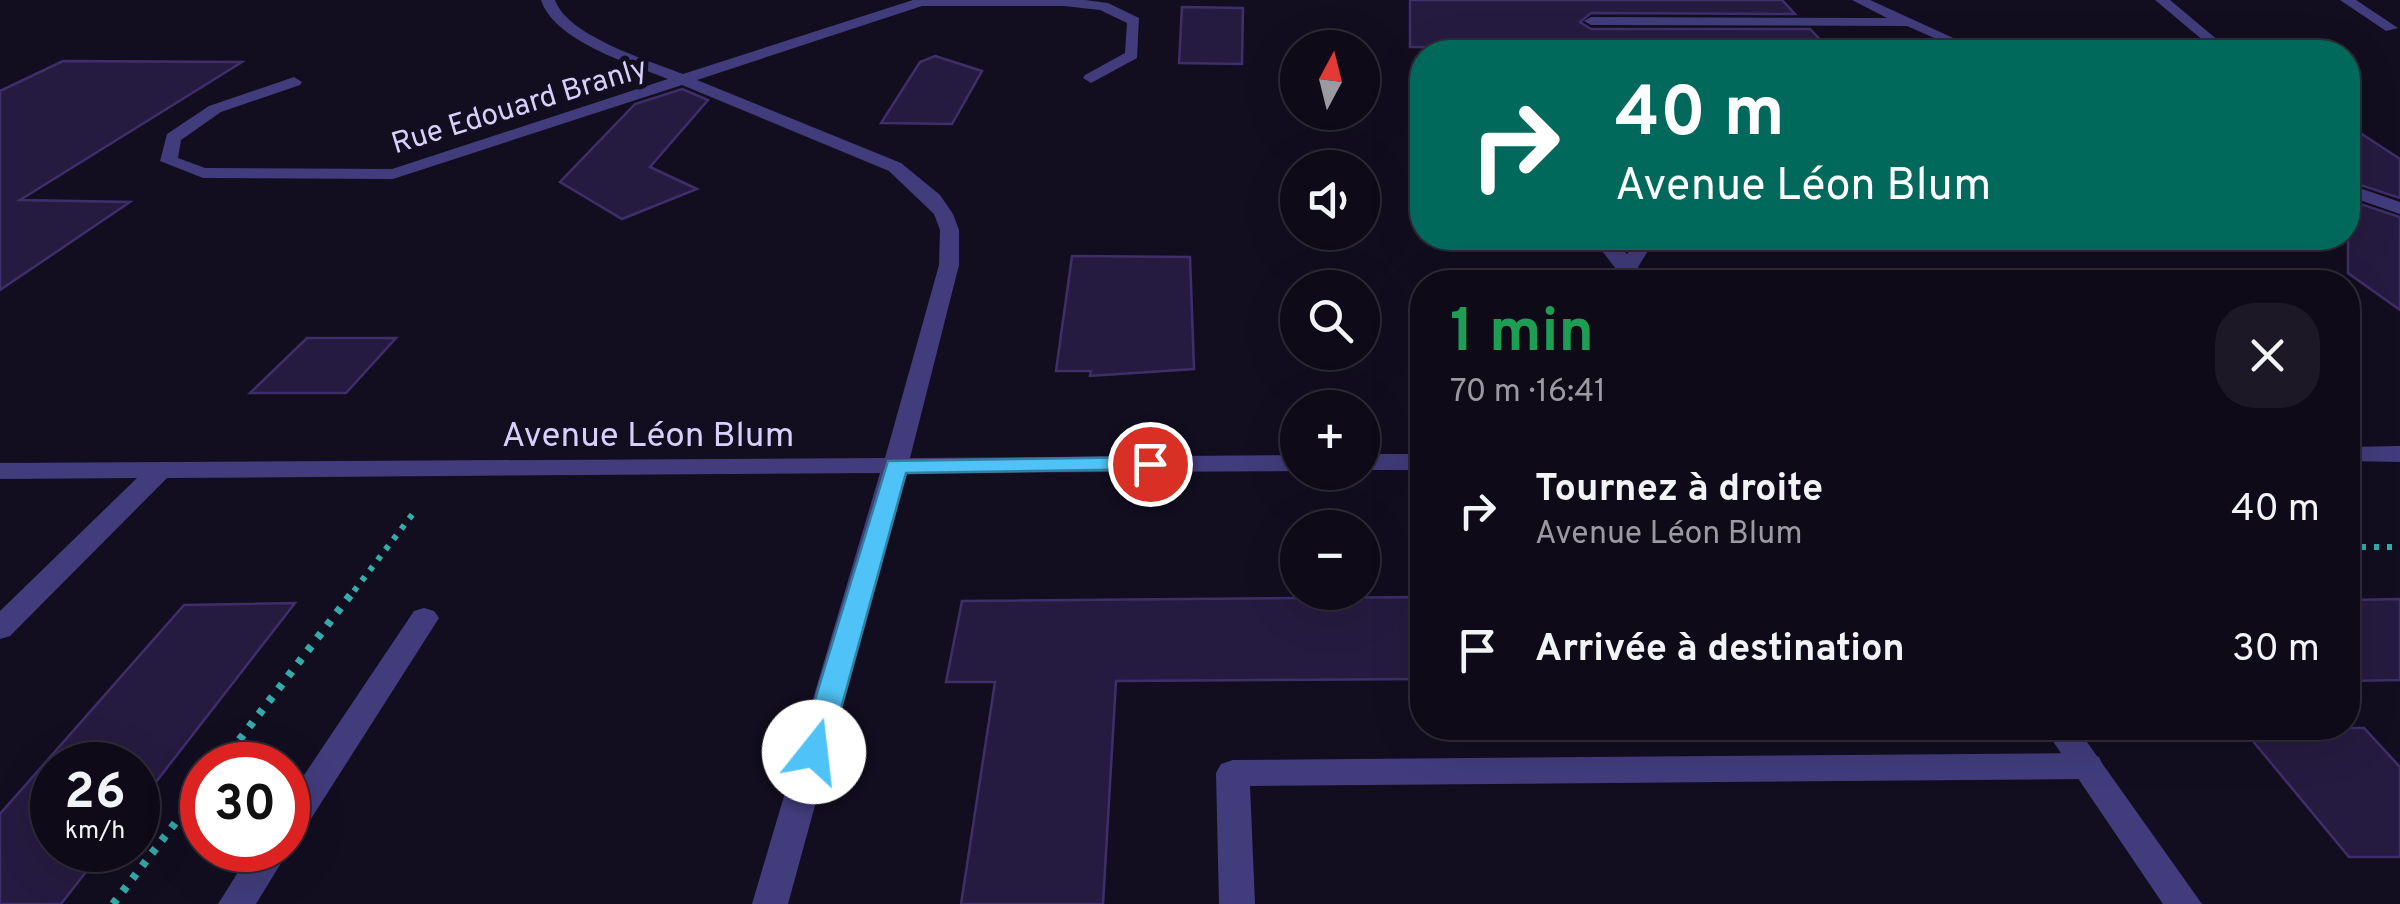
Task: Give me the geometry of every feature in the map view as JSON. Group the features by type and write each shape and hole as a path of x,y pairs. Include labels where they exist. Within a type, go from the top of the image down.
{"street":[{"name":"Rue Edouard Branly","path":"548,0 552,12 594,43 895,168 934,194 944,211 953,256 770,904"},
{"name":"Rue Edouard Branly","path":"294,82 215,109 173,138 169,161 203,172 393,174 683,82 855,21 946,0 1103,6 1134,22 1132,55 1091,78"},
{"path":"1859,0 1949,40"},
{"path":"2162,0 2210,40"},
{"path":"2347,0 2392,28"},
{"path":"1591,21 1909,22"},
{"path":"2360,194 2391,205"},
{"path":"2360,204 2391,205"},
{"path":"1611,250 1628,270"},
{"path":"2360,454 2400,454"},
{"path":"1380,462 1410,462"},
{"name":"Avenue Léon Blum","path":"0,470 1280,463"},
{"path":"0,629 160,470"},
{"path":"310,792 424,618"},
{"path":"2069,740 2184,904"},
{"path":"1237,904 1233,774 2088,766"},
{"path":"236,904 257,872"}],"path":[{"path":"238,742 446,470"},
{"path":"2360,547 2400,547"},
{"path":"114,904 180,817"}],"building":[{"path":"1410,0 1782,0 1795,14 1591,13 1580,22 1591,29 1810,29 1820,40 1410,40"},
{"path":"1182,7 1243,8 1242,64 1179,63"},
{"path":"935,56 982,71 952,124 881,123 920,62"},
{"path":"63,61 242,62 20,200 130,202 0,290 0,91"},
{"path":"682,89 708,100 650,167 697,189 622,219 560,182 635,104"},
{"path":"2360,133 2400,159 2400,198 2360,185"},
{"path":"2360,204 2400,217 2400,310 2360,282 2360,270 2348,270 2348,250 2360,250"},
{"path":"1072,256 1190,257 1194,369 1090,376 1091,371 1056,371"},
{"path":"307,338 396,338 346,393 250,393"},
{"path":"1380,597 1410,597 1410,679 1116,681 1103,904 961,904 995,682 946,682 962,601 1280,598 1280,610 1380,610"},
{"path":"2400,599 2400,680 2360,681 2360,600"},
{"path":"295,603 187,742 180,742 180,751 160,777 160,742 63,742 184,605"},
{"path":"2360,728 2364,728 2400,767 2400,857 2349,857 2252,740 2360,740"},
{"path":"30,780 30,872 86,872 61,904 0,904 0,814"}],"route":[{"path":"814,752 896,466 1150,464"}]}
